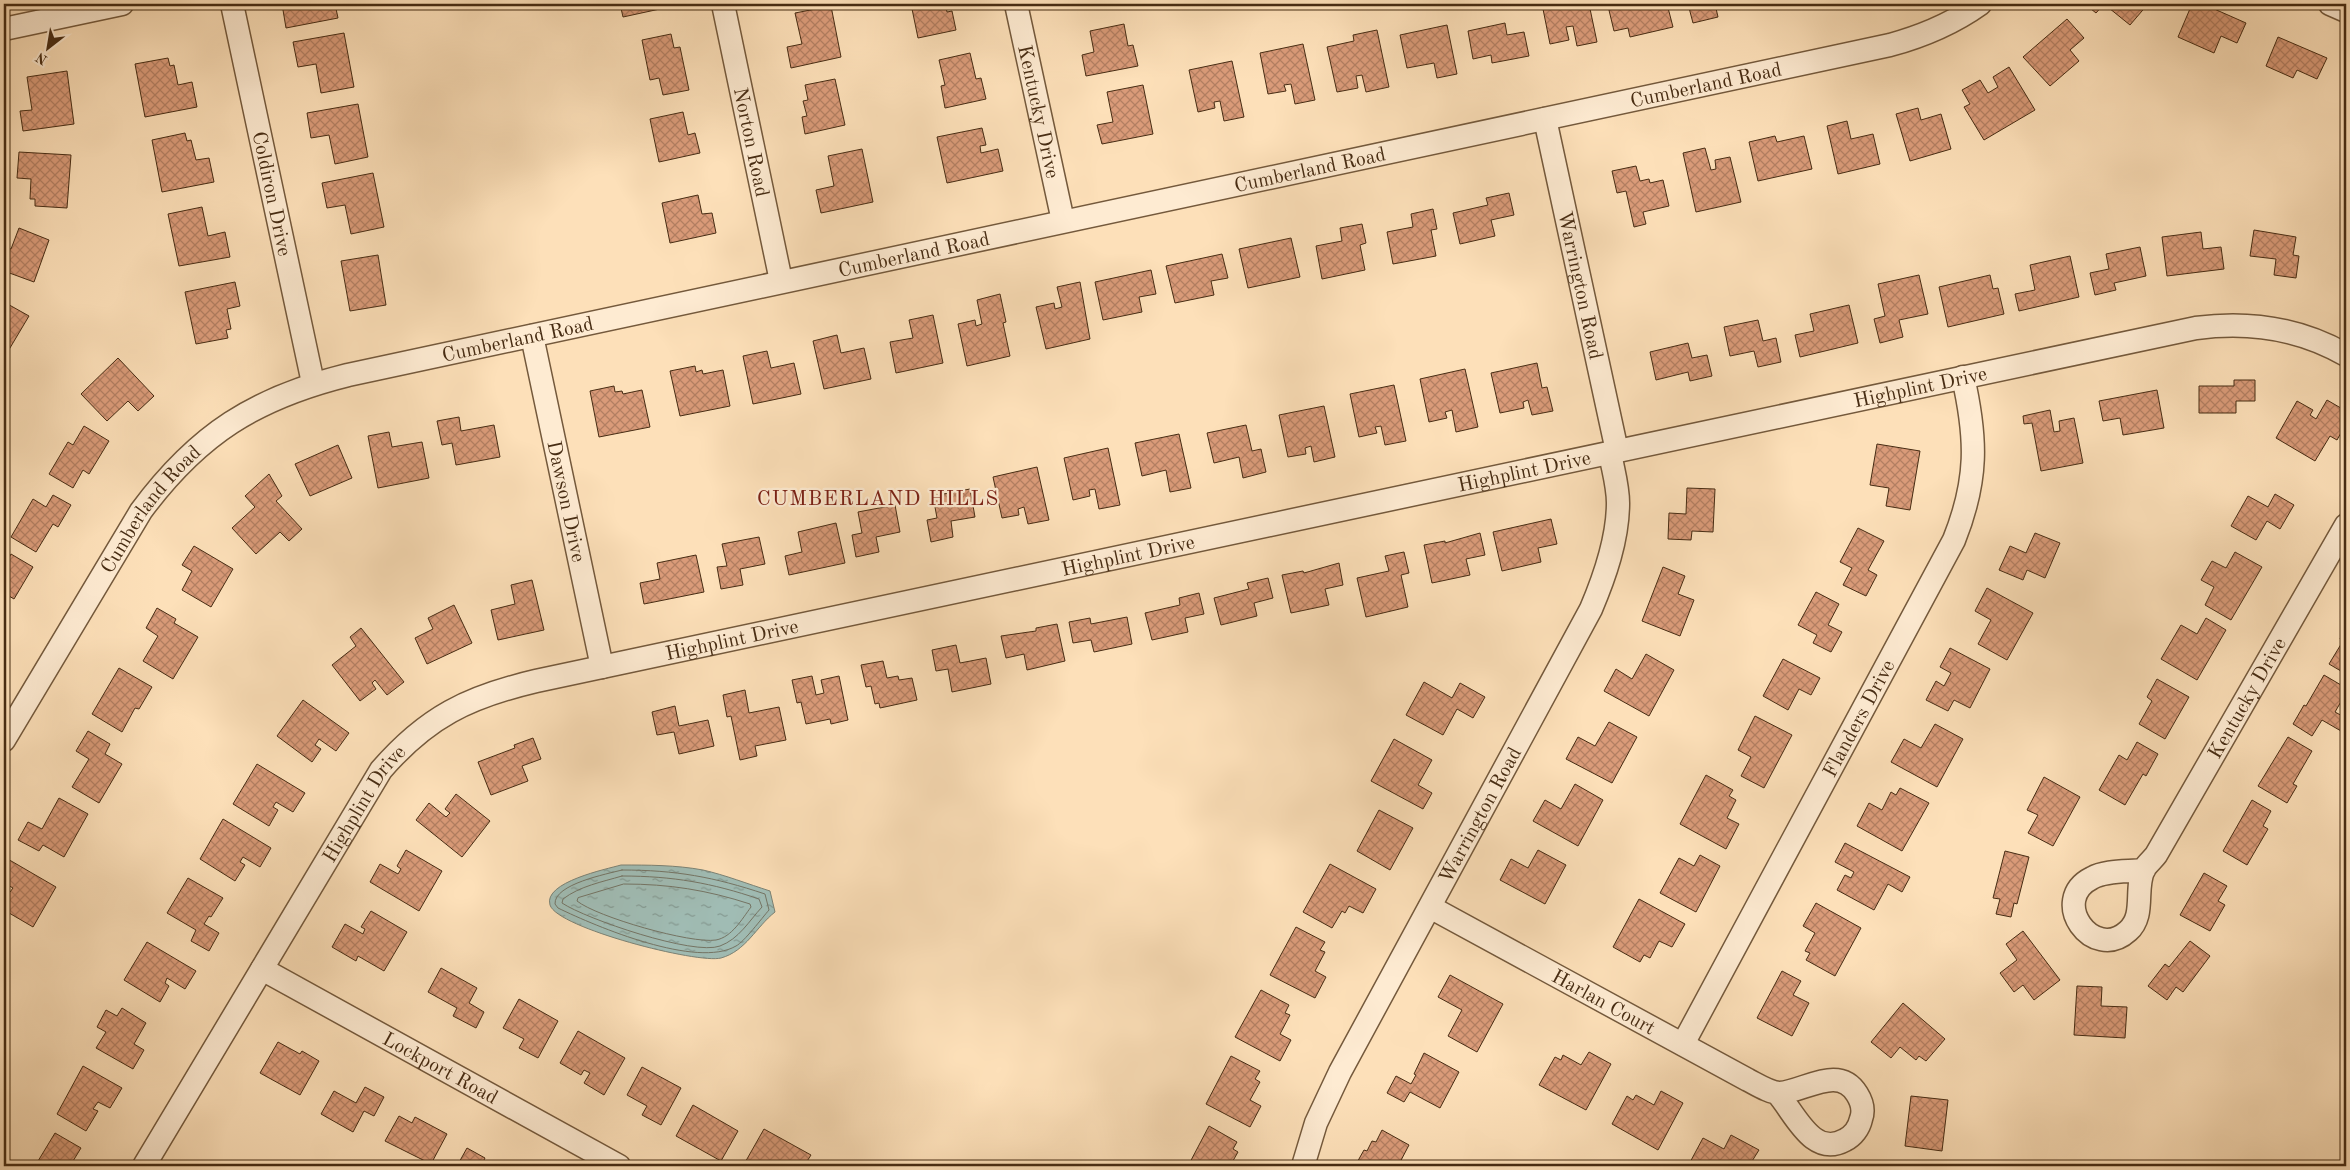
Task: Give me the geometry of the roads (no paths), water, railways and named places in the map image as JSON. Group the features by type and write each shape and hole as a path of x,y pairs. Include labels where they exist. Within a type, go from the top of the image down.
{"street":[{"path":"4,29 122,4"},
{"name":"Coldiron Drive","path":"232,4 313,383"},
{"name":"Norton Road","path":"723,4 781,281"},
{"name":"Kentucky Drive","path":"1016,4 1063,220"},
{"name":"Cumberland Road","path":"4,740 141,511 158,487 192,451 222,427 278,396 313,383 781,281 1890,46 1942,27 1980,4"},
{"path":"2330,4 2346,12"},
{"name":"Warrington Road","path":"1302,1166 1327,1097 1566,657 1601,585 1609,559 1618,505 1614,452 1545,119"},
{"name":"Highplint Drive","path":"144,1166 381,770 402,746 427,726 457,707 480,697 503,689 602,667 2196,328 2220,325 2245,325 2277,329 2316,340 2346,355"},
{"name":"Dawson Drive","path":"532,336 602,667"},
{"name":"Flanders Drive","path":"1683,1044 1954,540 1965,512 1973,470 1972,416 1963,377"},
{"name":"Kentucky Drive","path":"2144,870 2161,846 2343,538"},
{"name":"Harlan Court","path":"1430,907 1748,1080 1777,1093"},
{"name":"Lockport Road","path":"262,969 619,1166"}],"water":[{"path":"621,865 683,867 720,874 770,891 775,912 744,944 730,955 721,958 707,958 659,950 601,933 576,924 558,914 550,905 550,897 566,883 591,873"}],"district":[{"name":"CUMBERLAND HILLS","path":"878,498"}]}
